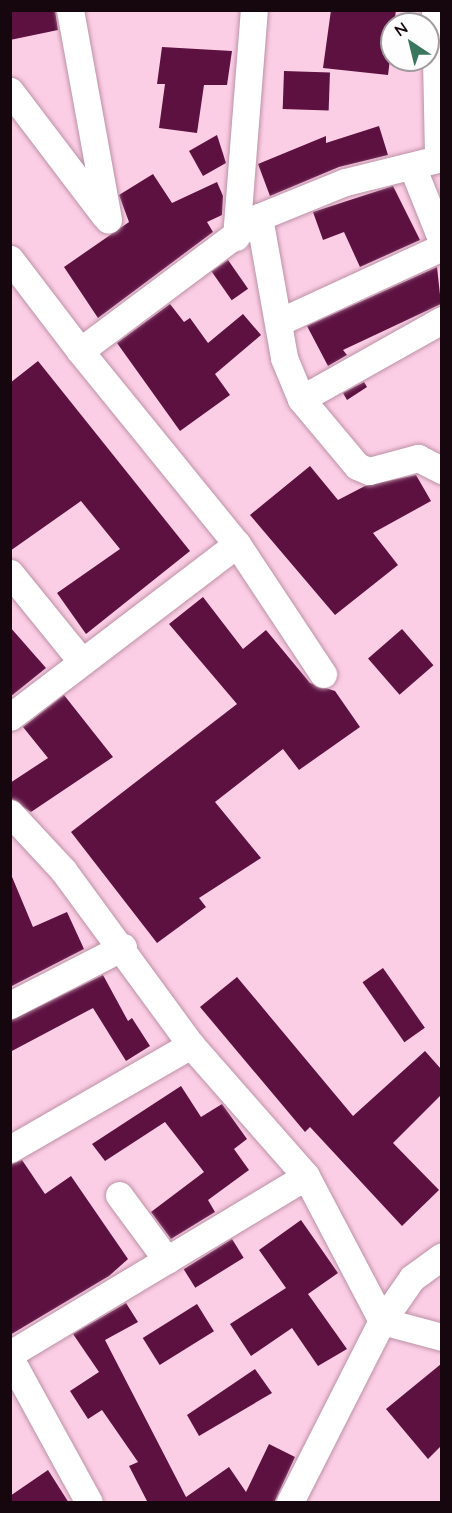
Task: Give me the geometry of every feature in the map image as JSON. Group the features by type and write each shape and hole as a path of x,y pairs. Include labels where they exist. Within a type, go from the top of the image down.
{"street":[{"path":"10,91 108,220 70,10"},
{"path":"236,237 255,10"},
{"path":"80,351 236,237 259,217 345,182 440,159 435,10"},
{"path":"412,166 441,242"},
{"path":"259,217 284,358 301,399 357,466 369,471 418,458 441,470"},
{"path":"279,322 441,247"},
{"path":"10,259 80,351 237,544 323,674"},
{"path":"301,399 441,320"},
{"path":"10,717 237,544"},
{"path":"10,573 82,663"},
{"path":"11,813 123,947 190,1045 306,1176 382,1321 441,1337"},
{"path":"10,1005 123,947"},
{"path":"10,1149 190,1045"},
{"path":"89,1503 10,1356 306,1176"},
{"path":"119,1195 167,1260"},
{"path":"290,1503 382,1321 412,1278 441,1256"}],"building":[{"path":"10,10 55,10 58,30 10,40"},
{"path":"331,10 396,10 396,12 380,12 380,72 388,72 388,75 323,68"},
{"path":"162,47 232,51 227,85 204,85 197,133 159,128 165,84 157,84"},
{"path":"284,71 330,73 329,111 283,109"},
{"path":"379,126 388,155 339,167 270,196 258,164 326,136 326,143"},
{"path":"217,135 226,163 203,176 189,151"},
{"path":"153,174 172,203 217,182 223,196 222,215 207,222 213,232 98,318 64,267 129,222 119,195"},
{"path":"393,186 420,240 360,267 344,232 323,240 313,212"},
{"path":"228,260 248,289 232,300 212,271"},
{"path":"437,267 441,304 343,350 347,355 328,366 307,326"},
{"path":"170,304 184,322 190,318 208,343 243,314 261,335 215,374 230,395 180,431 117,343"},
{"path":"38,361 190,551 86,634 57,593 120,549 81,501 10,551 10,383"},
{"path":"364,382 367,387 347,400 343,393"},
{"path":"310,466 338,500 365,486 416,475 431,501 373,533 398,565 335,615 250,515"},
{"path":"203,597 243,649 266,630 310,683 335,691 360,727 299,770 283,749 215,802 261,858 199,898 206,907 157,943 71,832 237,704 169,624"},
{"path":"10,627 46,668 10,697"},
{"path":"402,629 433,665 400,695 368,659"},
{"path":"64,695 113,757 31,812 10,798 10,783 48,758 23,727"},
{"path":"10,872 33,927 67,912 84,949 10,987"},
{"path":"383,968 425,1028 404,1042 363,982"},
{"path":"103,975 128,1021 132,1018 150,1046 126,1061 93,1008 10,1052 10,1021"},
{"path":"237,977 353,1116 425,1051 441,1069 441,1095 393,1143 439,1190 402,1226 310,1127 305,1132 200,1007"},
{"path":"181,1086 201,1117 222,1104 247,1139 234,1149 249,1170 208,1200 215,1212 171,1239 151,1212 204,1172 165,1122 105,1161 92,1144"},
{"path":"22,1160 45,1194 71,1176 128,1259 109,1276 10,1335 10,1165"},
{"path":"301,1220 338,1273 308,1294 347,1349 318,1366 292,1328 251,1356 230,1324 286,1288 259,1250"},
{"path":"232,1239 244,1258 195,1288 184,1269"},
{"path":"126,1303 138,1322 105,1340 186,1497 229,1467 246,1492 269,1444 295,1457 274,1503 148,1503 129,1466 138,1462 102,1410 88,1419 70,1391 99,1372 73,1334"},
{"path":"197,1304 214,1331 160,1365 143,1338"},
{"path":"441,1364 441,1446 428,1459 386,1409"},
{"path":"255,1369 272,1393 199,1436 187,1415"},
{"path":"48,1470 69,1503 10,1503 10,1496"}]}
